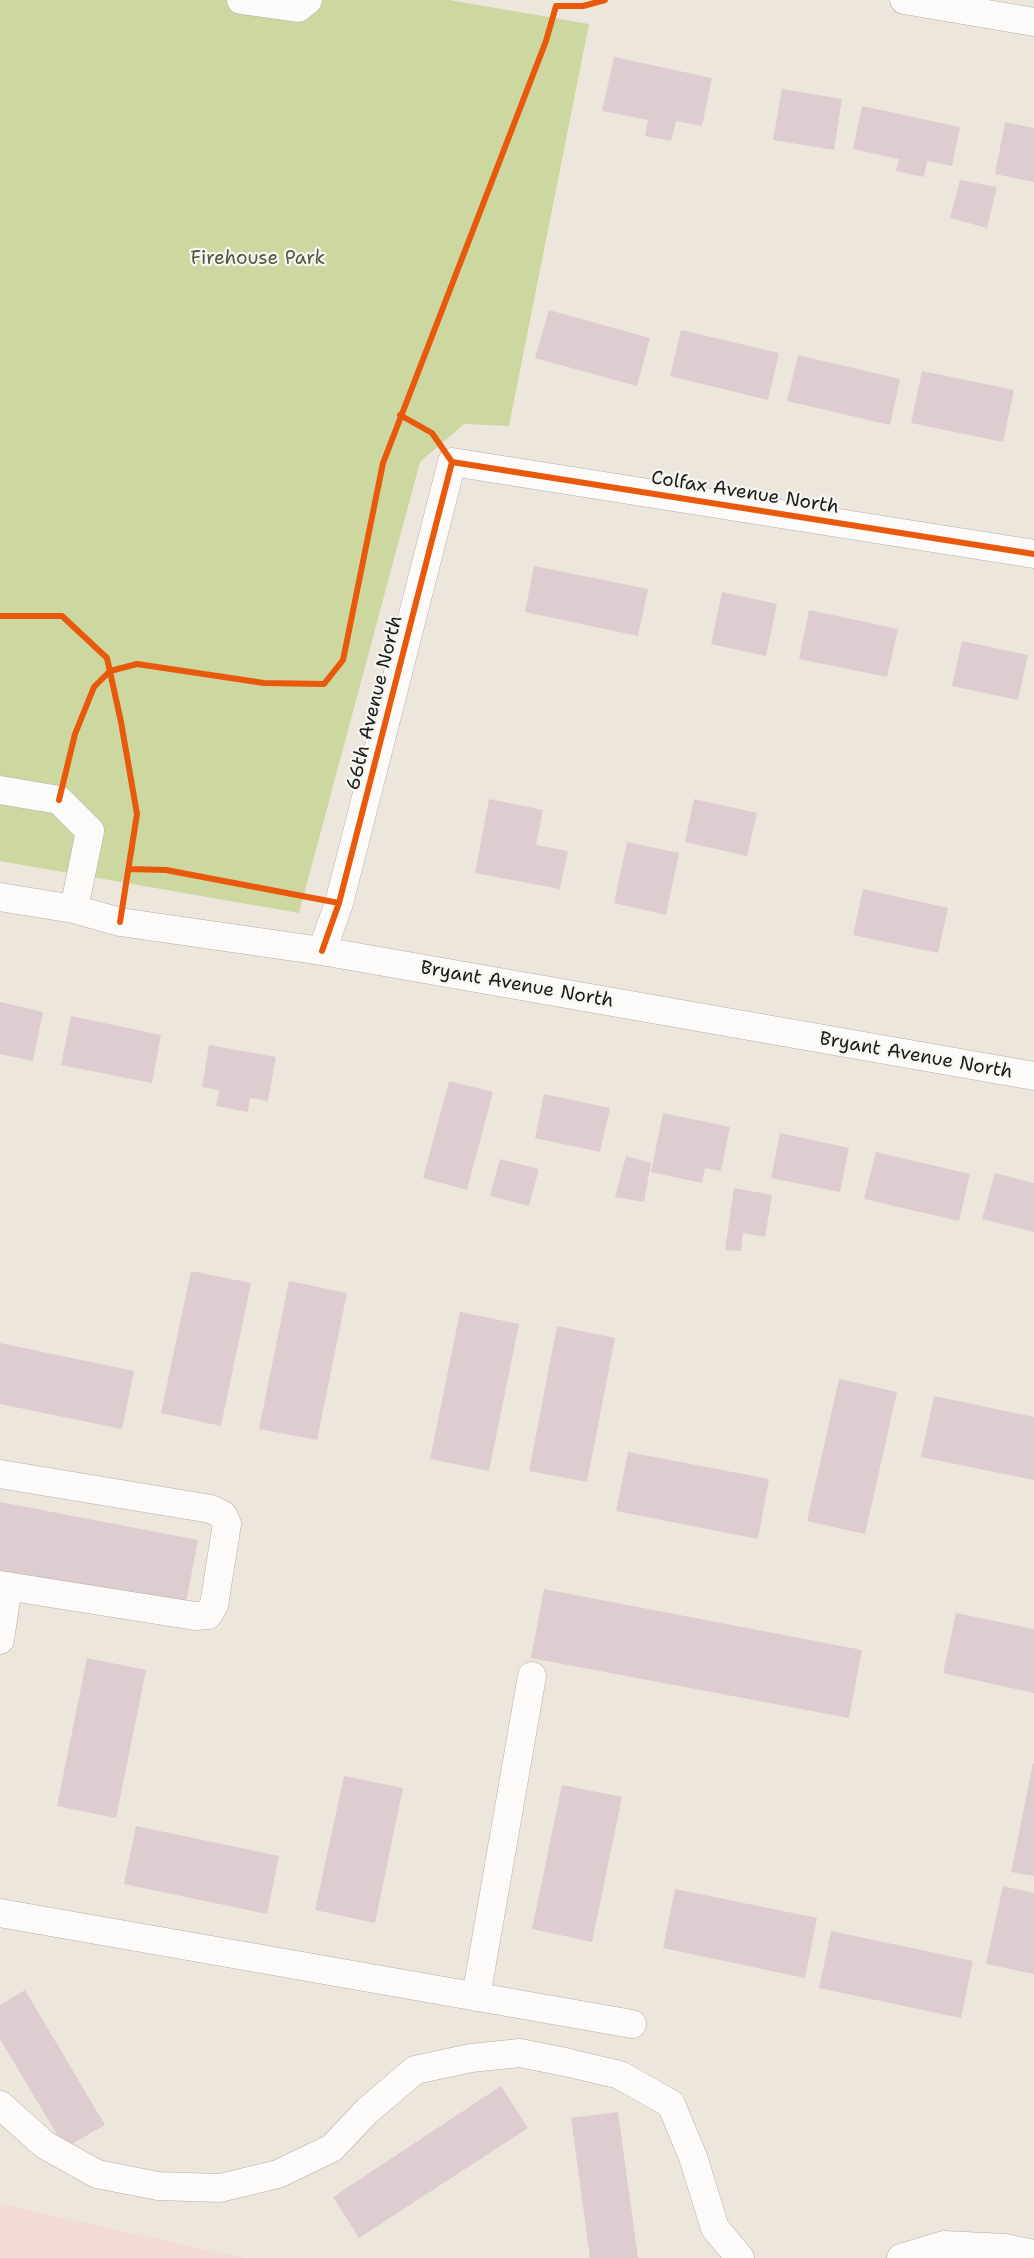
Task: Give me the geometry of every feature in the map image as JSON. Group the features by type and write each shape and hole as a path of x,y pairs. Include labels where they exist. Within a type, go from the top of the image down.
{"street":[{"path":"241,0 298,8 308,0"},
{"path":"904,0 1034,22"},
{"name":"Colfax Avenue North","path":"452,462 1034,554"},
{"name":"66th Avenue North","path":"322,951 339,903 452,462"},
{"path":"0,790 59,800 90,831 74,909"},
{"name":"Bryant Avenue North","path":"0,897 74,909 120,922 322,951 1034,1076"},
{"path":"0,1474 212,1509 223,1515 227,1524 214,1605 208,1615 195,1616 4,1586 0,1640"},
{"path":"476,1996 532,1676"},
{"path":"0,1914 632,2024"},
{"path":"0,2105 45,2145 97,2174 158,2186 220,2188 278,2174 332,2148 367,2111 415,2070 471,2058 520,2053 556,2060 620,2075 671,2104 693,2157 714,2228 740,2258"},
{"path":"901,2258 944,2245 1005,2248 1034,2254"}],"shaded area":[{"path":"0,2204 243,2258 0,2258"}],"green space":[{"name":"Firehouse Park","path":"0,0 449,0 589,24 509,426 464,424 420,462 299,913 0,861"}],"building":[{"path":"614,57 712,78 702,126 676,121 671,141 645,136 648,120 602,111"},
{"path":"782,89 842,99 834,150 773,140"},
{"path":"862,106 960,127 952,166 927,161 924,177 896,171 899,159 853,149"},
{"path":"1005,122 1034,128 1034,182 995,174"},
{"path":"960,180 997,187 987,228 950,218"},
{"path":"549,310 650,338 637,386 535,358"},
{"path":"681,330 779,353 768,400 670,376"},
{"path":"798,355 900,379 890,425 787,401"},
{"path":"922,371 1014,390 1003,442 911,423"},
{"path":"534,566 648,589 638,636 525,612"},
{"path":"722,592 777,604 766,656 711,644"},
{"path":"809,610 898,629 887,677 799,659"},
{"path":"962,641 1028,655 1018,700 952,686"},
{"path":"489,799 543,810 536,845 568,851 560,889 475,873"},
{"path":"694,799 757,813 747,856 685,842"},
{"path":"627,842 679,853 666,915 614,903"},
{"path":"863,889 948,908 938,953 853,935"},
{"path":"0,1002 43,1012 33,1061 0,1054"},
{"path":"71,1016 161,1035 152,1083 61,1065"},
{"path":"209,1045 276,1057 268,1101 250,1098 248,1112 216,1106 219,1090 202,1087"},
{"path":"449,1081 493,1092 467,1190 423,1178"},
{"path":"544,1094 610,1108 600,1152 535,1138"},
{"path":"663,1113 730,1127 721,1171 705,1168 702,1183 651,1172"},
{"path":"780,1133 849,1148 840,1192 771,1178"},
{"path":"876,1152 970,1174 959,1221 864,1199"},
{"path":"626,1156 651,1163 644,1202 615,1197"},
{"path":"500,1159 539,1169 529,1206 490,1196"},
{"path":"995,1173 1034,1183 1034,1232 982,1219"},
{"path":"734,1188 772,1195 765,1237 743,1233 741,1251 725,1250"},
{"path":"191,1271 251,1283 221,1426 161,1413"},
{"path":"289,1281 347,1293 317,1440 259,1429"},
{"path":"460,1312 519,1324 489,1471 430,1459"},
{"path":"557,1326 615,1338 587,1482 529,1471"},
{"path":"0,1343 134,1371 122,1429 0,1404"},
{"path":"839,1379 897,1392 865,1534 807,1521"},
{"path":"934,1396 1034,1417 1034,1480 921,1457"},
{"path":"628,1452 769,1479 758,1539 616,1511"},
{"path":"0,1502 198,1540 185,1608 0,1572"},
{"path":"544,1589 862,1650 849,1718 531,1658"},
{"path":"956,1613 1034,1629 1034,1693 943,1673"},
{"path":"87,1658 146,1670 116,1818 57,1806"},
{"path":"1034,1763 1034,1876 1011,1872"},
{"path":"344,1776 403,1788 375,1923 315,1910"},
{"path":"562,1785 622,1797 592,1942 532,1929"},
{"path":"136,1826 279,1856 267,1914 124,1884"},
{"path":"1003,1886 1034,1893 1034,1974 986,1964"},
{"path":"675,1889 817,1918 805,1978 663,1948"},
{"path":"831,1931 973,1961 961,2018 819,1988"},
{"path":"25,1990 105,2125 65,2148 0,2039 0,2005"},
{"path":"501,2086 528,2128 359,2238 333,2197"},
{"path":"618,2112 638,2258 590,2258 571,2118"}],"cycle path":[{"path":"59,800 75,734 94,687 110,671 137,664 264,683 324,684 343,660 383,463 546,41 556,6 583,6 605,0"},
{"path":"400,415 432,433 452,462"},
{"path":"452,462 1034,554"},
{"path":"322,951 339,903 452,462"},
{"path":"0,616 62,616 107,658 121,722 137,814 120,922"},
{"path":"129,869 166,870 339,903"}]}
